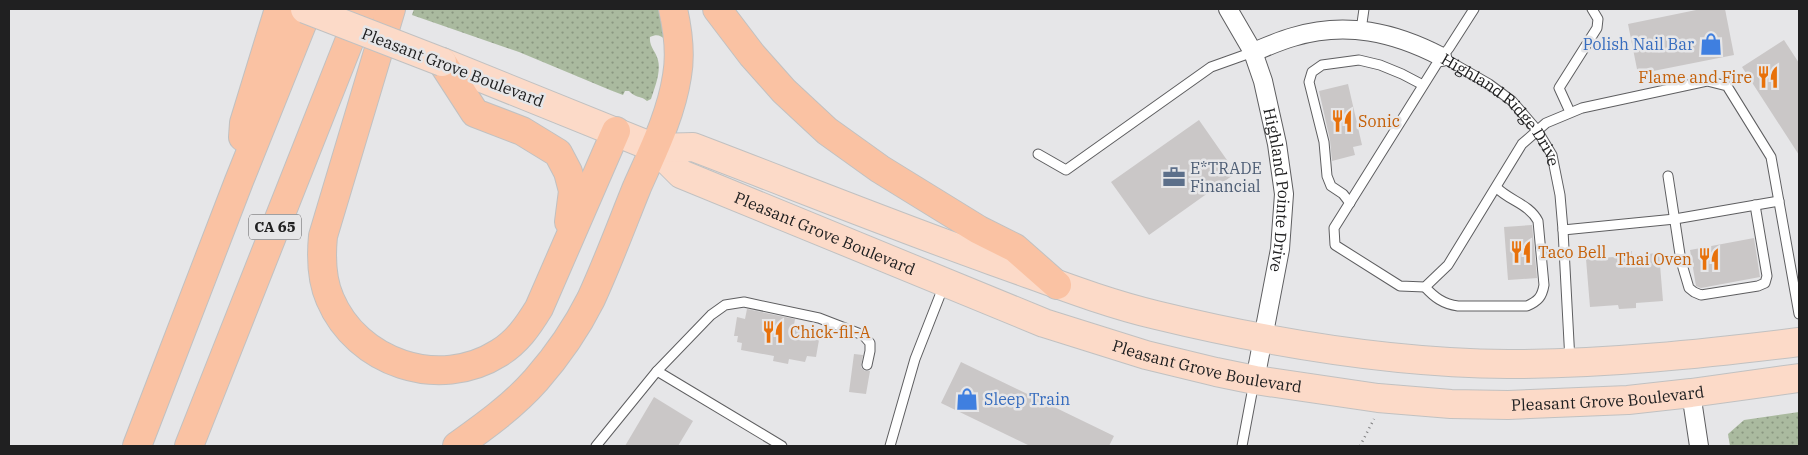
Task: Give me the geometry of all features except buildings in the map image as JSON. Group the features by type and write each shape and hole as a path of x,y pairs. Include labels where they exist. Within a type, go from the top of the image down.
{"highway":[{"path":"239,180 244,123 279,9"},
{"name":"CA 65","path":"137,446 307,9"},
{"name":"CA 65","path":"189,446 362,9"},
{"path":"390,9 323,236 321,257 323,278 329,298 338,316 350,332 365,346 391,361 418,368 439,370 459,368 498,354 513,343 528,327 546,293 616,131"},
{"path":"458,446 495,418 535,381 565,342 590,300 655,148 671,105 678,76 680,56 678,27 673,9"},
{"path":"716,9 752,55 784,91 827,131 880,169 979,230 1015,248 1057,284"},
{"path":"442,62 475,113 522,131 558,153 568,172 573,191 572,209 563,250"}],"main road":[{"name":"Pleasant Grove Boulevard","path":"307,9 655,148 681,174 1044,323 1146,356 1255,380 1378,398 1452,404 1508,405 1610,401 1691,393 1799,378"},
{"name":"Pleasant Grove Boulevard","path":"655,148 693,147 956,248 1057,284 1154,315 1263,338 1380,356 1488,363 1570,363 1687,355 1799,342"},
{"path":"1691,393 1696,381 1712,371 1799,359"}],"street":[{"name":"Highland Pointe Drive","path":"1228,9 1253,52 1263,81 1277,144 1284,194 1280,249 1255,380"},
{"name":"Highland Ridge Drive","path":"1253,52 1294,36 1311,32 1361,30 1399,38 1421,46 1442,57"},
{"path":"1691,393 1699,446"}],"lane":[{"path":"1361,30 1364,9"},
{"path":"1474,9 1334,228 1335,245 1400,286 1424,287 1448,265 1497,188 1522,144 1546,123 1582,108 1707,81 1727,86 1771,157 1799,314"},
{"path":"1570,112 1558,88 1597,28 1598,19 1592,9"},
{"path":"1038,154 1066,170 1211,68 1253,52"},
{"name":"Highland Ridge Drive","path":"1442,57 1489,84 1512,101 1537,130 1552,155 1560,196 1563,230 1570,363"},
{"path":"1350,203 1343,194 1331,186 1327,176 1324,142 1309,82 1312,72 1322,65 1359,60 1380,65 1423,86"},
{"path":"1668,176 1681,261 1690,288 1700,295 1758,286 1765,282 1767,276 1755,205"},
{"path":"1424,287 1433,297 1449,305 1458,306 1527,306 1536,302 1543,295 1544,285 1538,221 1533,212 1497,188"},
{"path":"1563,230 1675,219 1779,201"},
{"path":"890,446 915,359 945,282"},
{"path":"596,446 657,371 711,315 726,305 744,302 819,318 862,335 870,343 867,365"},
{"path":"657,371 782,446"},
{"path":"1242,446 1255,380"}],"path":[{"path":"1360,446 1374,423 1378,398"}],"green space":[{"path":"414,9 660,9 666,40 658,36 650,37 659,69 651,99 647,101 629,91 625,91 623,95 519,52 412,15"},
{"path":"1799,412 1799,446 1730,446 1728,434 1744,420"}],"place":[{"name":"Polish Nail Bar","path":"1711,44"},
{"name":"Flame and Fire","path":"1768,77"},
{"name":"Sonic","path":"1342,121"},
{"name":"E*TRADE Financial","path":"1174,177"},
{"name":"Taco Bell","path":"1521,252"},
{"name":"Thai Oven","path":"1709,259"},
{"name":"Chick-fil-A","path":"773,332"},
{"name":"Sleep Train","path":"967,399"}]}
